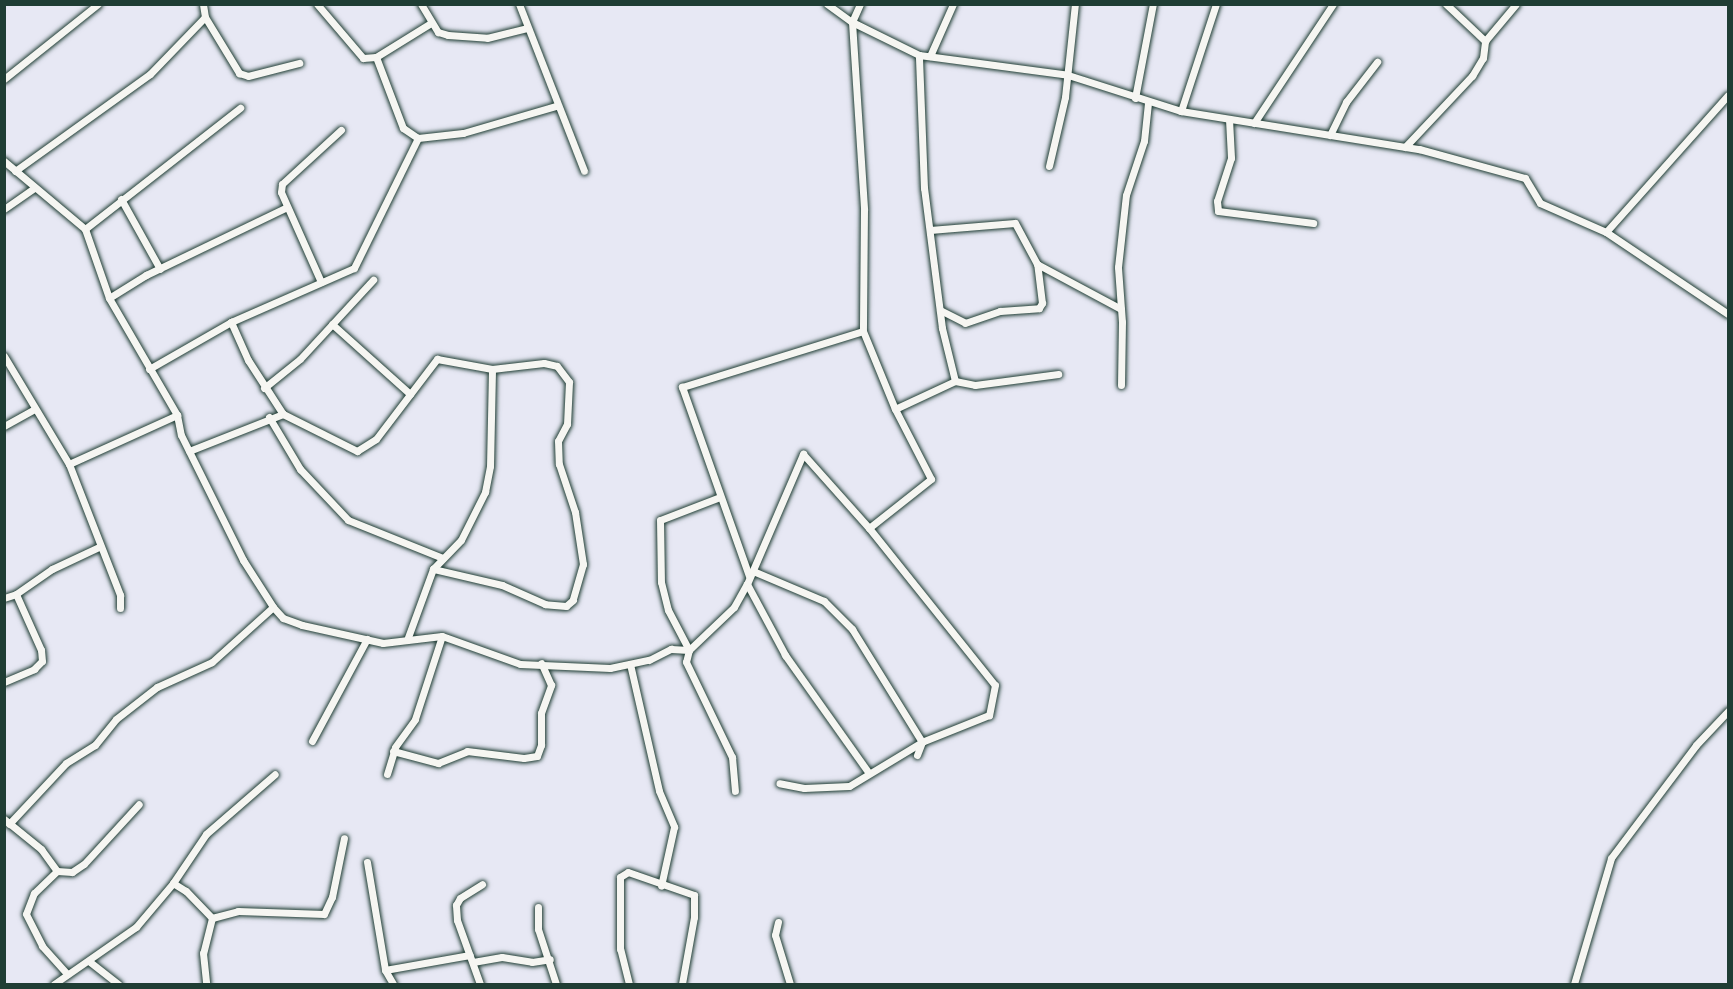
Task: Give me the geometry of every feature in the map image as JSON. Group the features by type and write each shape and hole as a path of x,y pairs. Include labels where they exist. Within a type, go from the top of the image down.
{"street":[{"path":"4,79 98,4"},
{"path":"203,4 205,16 239,73 248,76 299,63"},
{"path":"317,4 363,57 376,57 430,23"},
{"path":"421,4 430,23 438,32 487,38 527,28"},
{"path":"519,4 556,106 584,171"},
{"path":"827,4 852,22 919,55 1068,75 1181,111 1405,147 1525,178 1540,203 1606,232 1728,314"},
{"path":"860,4 852,22 864,210 863,331 895,408 931,479 869,528"},
{"path":"930,56 953,4"},
{"path":"1049,166 1068,75 1075,4"},
{"path":"1135,98 1153,4"},
{"path":"1181,111 1216,4"},
{"path":"1446,4 1485,41"},
{"path":"1405,147 1472,76 1482,58 1485,41 1516,4"},
{"path":"1254,123 1328,6"},
{"path":"15,171 150,74 205,16"},
{"path":"919,55 924,188 939,310 955,381"},
{"path":"376,57 403,128 418,138 463,133 556,106"},
{"path":"1329,135 1346,102 1377,62"},
{"path":"1606,232 1728,95"},
{"path":"1121,386 1121,309 1118,267 1123,214 1144,141 1148,102"},
{"path":"85,229 240,108"},
{"path":"1229,119 1231,158 1217,201 1218,211 1313,223"},
{"path":"321,282 285,208 282,184 341,130"},
{"path":"149,369 231,322 354,268 362,258 418,138"},
{"path":"4,161 85,229 109,298 177,415 189,451 243,560 273,607 284,618 302,625 383,643 442,636 504,662 610,668 649,660 671,649 688,650 734,607 750,577 803,454 869,528 995,685 989,715 922,742 868,772 849,786 804,788 779,783"},
{"path":"4,209 34,188"},
{"path":"122,199 160,269"},
{"path":"109,298 160,269 285,208"},
{"path":"930,230 1015,224 1037,264 1042,303 1039,308 1000,311 965,323 939,310"},
{"path":"1037,264 1121,309"},
{"path":"264,388 300,360 373,280"},
{"path":"231,322 264,388 283,414 357,451 376,439 437,360 492,369 551,363 562,370 569,382 567,424 558,441 559,464 575,512 584,564 573,600 561,606 539,603 502,585 434,569"},
{"path":"332,324 410,394"},
{"path":"863,331 682,387 750,577 785,655 868,772"},
{"path":"4,356 33,410 69,464 99,547 120,595 120,608"},
{"path":"407,640 434,569 461,540 488,483 492,369"},
{"path":"895,408 955,381 975,385 1058,374"},
{"path":"4,426 33,410"},
{"path":"189,451 269,417 283,414"},
{"path":"69,464 177,415"},
{"path":"269,417 300,469 348,520 443,558"},
{"path":"720,497 660,520 661,588 688,650 686,662 732,757 735,791"},
{"path":"4,598 16,594 52,568 99,547"},
{"path":"750,577 824,601 852,629 922,742"},
{"path":"4,682 34,669 42,661 41,650 16,594"},
{"path":"57,871 41,849 6,821 66,762 95,745 116,719 157,687 212,662 273,607"},
{"path":"387,774 393,752 415,719 442,636"},
{"path":"312,741 367,639"},
{"path":"393,752 438,763 467,751 524,758 537,756 541,745 542,713 551,686 541,663"},
{"path":"630,664 659,791 674,827 661,886"},
{"path":"1574,984 1611,858 1696,745 1728,711"},
{"path":"917,755 922,742"},
{"path":"54,984 90,962 136,927 172,883 206,834 275,774"},
{"path":"67,974 42,946 26,915 34,893 57,871 72,872 84,864 140,804"},
{"path":"212,918 238,911 324,914 333,897 344,838"},
{"path":"367,862 385,970 393,984"},
{"path":"629,984 620,949 620,877 627,872 661,886 690,891 696,902 682,984"},
{"path":"172,883 186,891 212,918"},
{"path":"480,984 457,920 456,905 460,898 482,884"},
{"path":"538,907 538,929 550,959 556,984"},
{"path":"206,984 203,953 212,918"},
{"path":"778,922 775,934 790,984"},
{"path":"385,970 470,955"},
{"path":"473,962 502,957 532,962 550,959"},
{"path":"90,962 118,984"}]}
